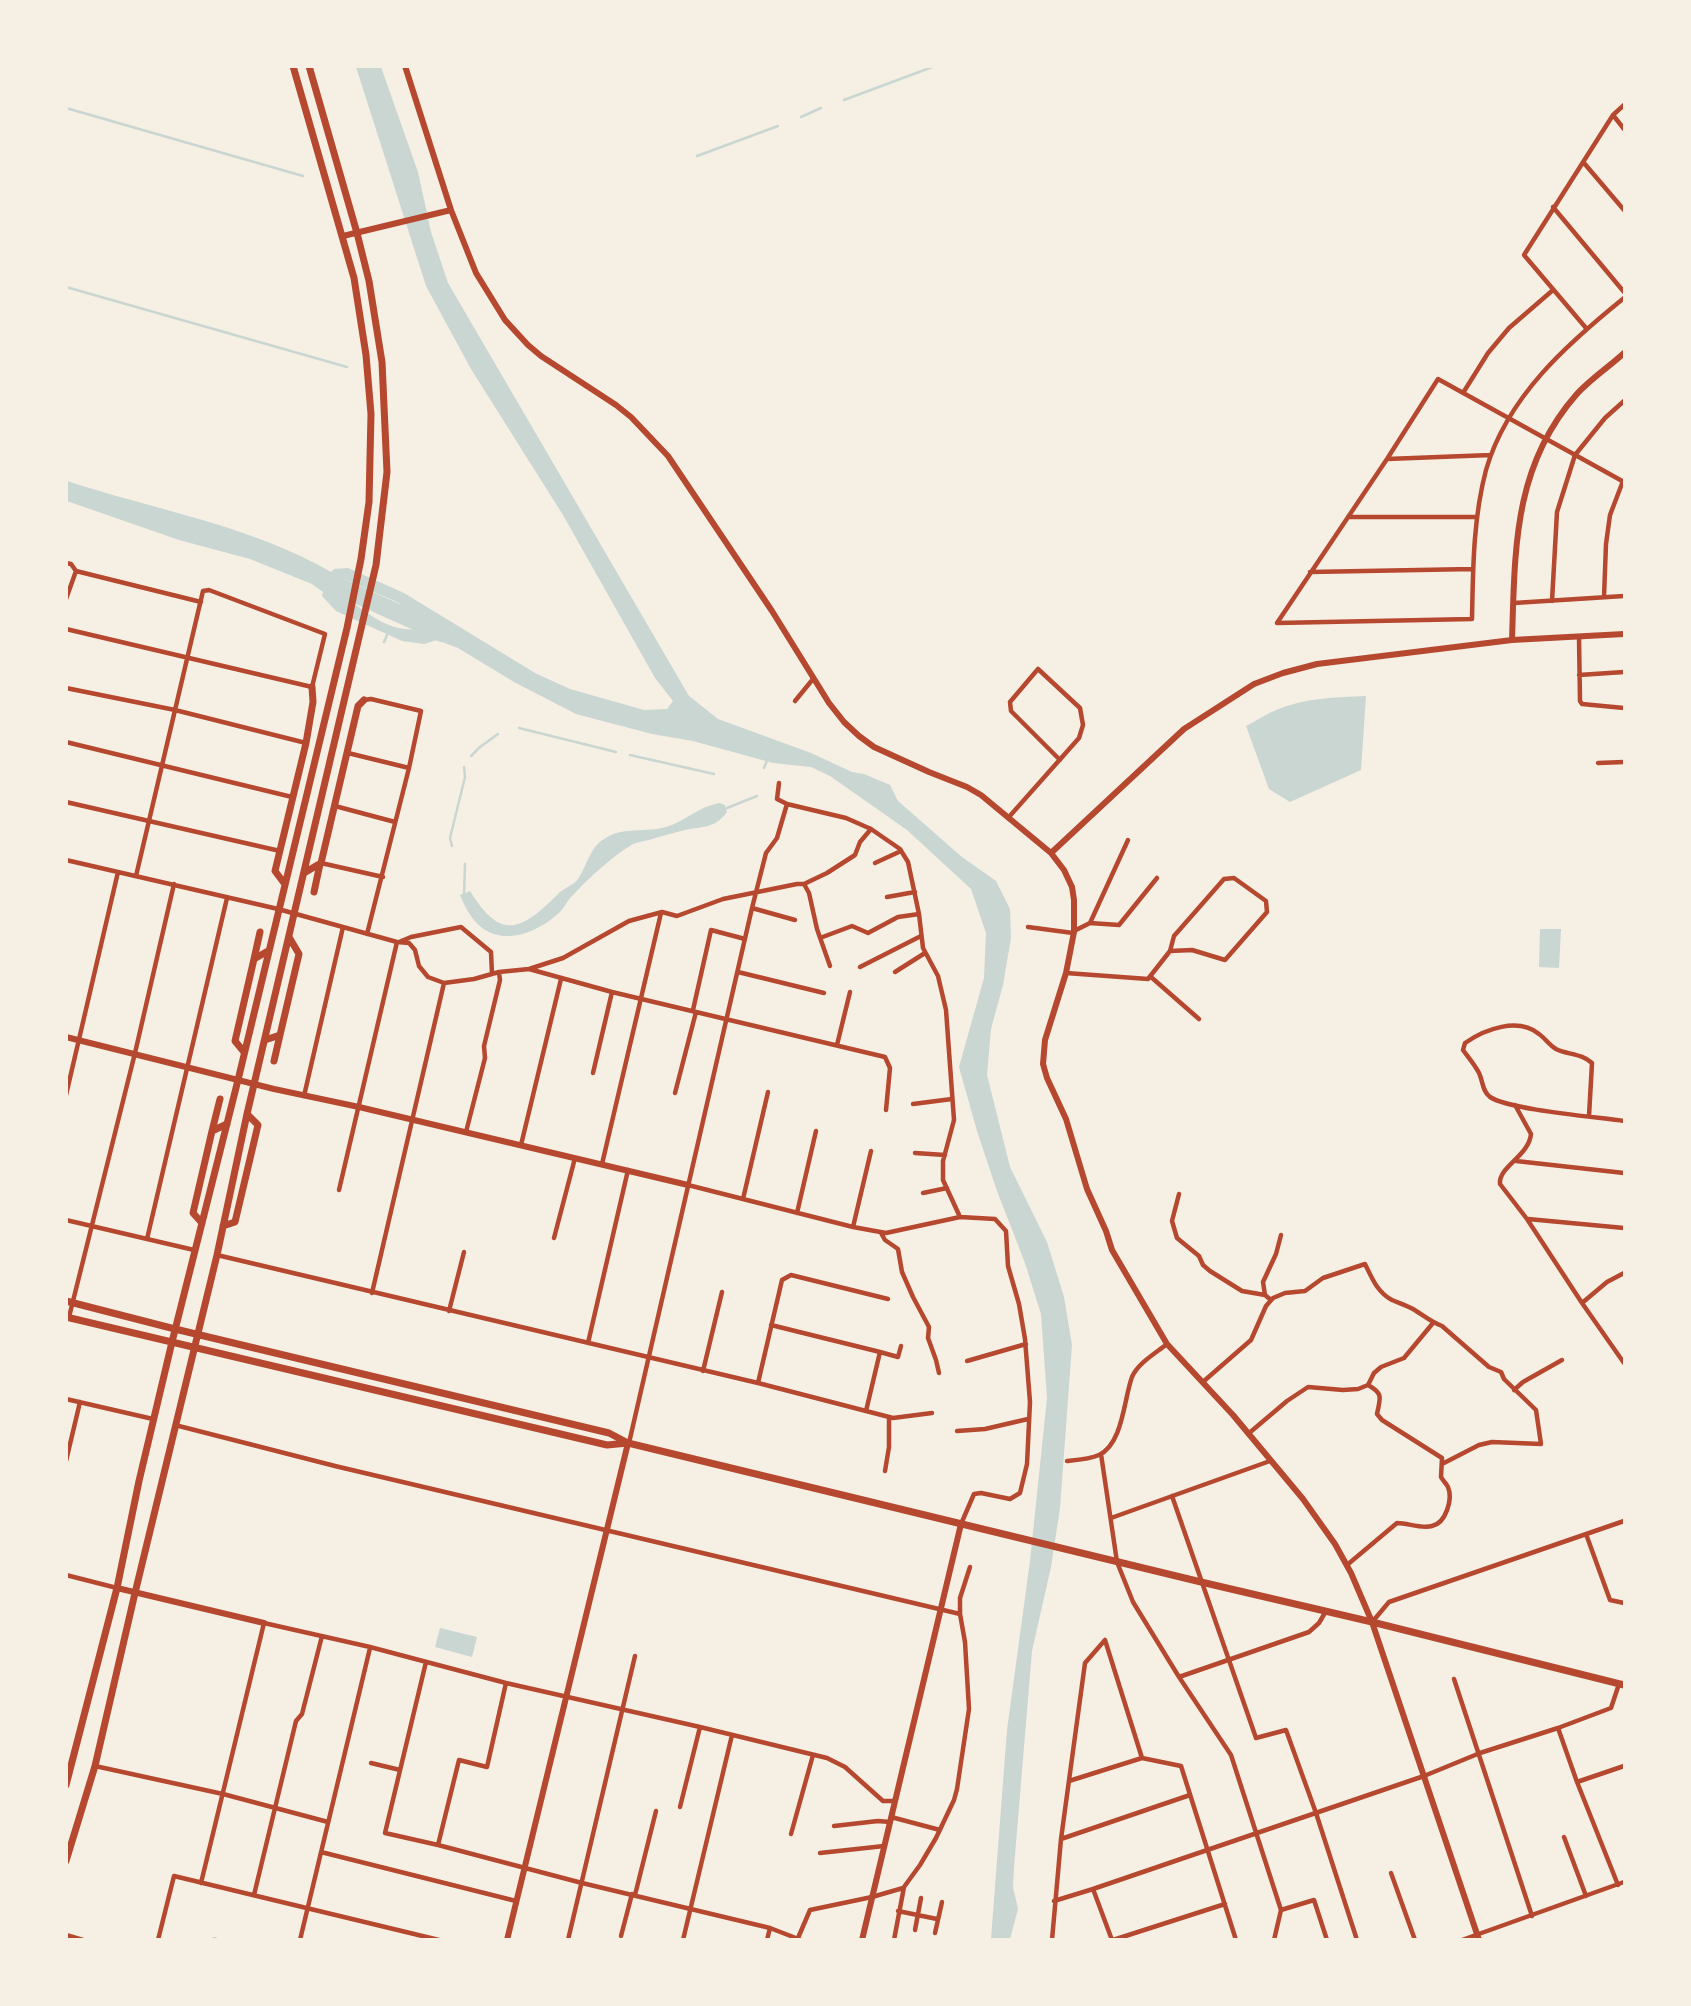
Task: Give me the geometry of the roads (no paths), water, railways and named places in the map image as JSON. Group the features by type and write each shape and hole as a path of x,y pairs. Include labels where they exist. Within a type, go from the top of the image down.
{"main road":[{"path":"66,1785 70,1761 117,1588 153,1419 347,628 369,502 371,414 366,355 354,278 293,66"},
{"path":"66,1861 95,1766 217,1255 247,1114 376,565 387,472 382,362 369,281 309,66"},
{"path":"284,884 275,871 306,743 313,702 312,687"},
{"path":"314,892 358,706 364,700"},
{"path":"304,873 321,863"},
{"path":"244,1052 235,1041 260,932"},
{"path":"274,1061 299,954 289,937"},
{"path":"254,959 268,951"},
{"path":"265,1040 280,1035"},
{"path":"202,1223 192,1213 220,1099"},
{"path":"223,1226 235,1222 258,1125 247,1114"},
{"path":"212,1131 227,1124"},
{"path":"69,1302 609,1433 628,1443 1622,1684"},
{"path":"68,1317 607,1445 628,1443"},
{"path":"414,1400 416,1387"}],"street":[{"path":"405,66 451,209 476,273 505,320 541,356 631,417 668,456 772,611 813,679 844,722 874,747 981,795 1051,853 1064,870 1072,887 1074,900 1073,932 1066,972 1043,1054 1047,1079 1066,1119 1087,1189 1112,1250 1167,1344 1204,1381 1303,1499 1347,1565 1372,1622 1478,1937"},
{"path":"1587,328 1524,255 1613,115 1625,105"},
{"path":"1613,115 1625,129"},
{"path":"1584,163 1625,210"},
{"path":"1553,208 1625,292"},
{"path":"343,236 451,209"},
{"path":"1463,393 1488,353 1509,328 1553,290"},
{"path":"1604,597 1610,515 1624,481 1508,419 1438,379 1276,623 1472,619 1477,517 1491,455 1508,419 1552,362 1587,328 1625,298"},
{"path":"1512,640 1516,551 1524,498 1532,468 1546,439 1577,394 1625,353"},
{"path":"1552,601 1557,512 1575,455 1605,418 1625,401"},
{"path":"1387,459 1491,455"},
{"path":"1348,517 1477,517"},
{"path":"66,563 71,564 76,571 201,603"},
{"path":"1310,572 1473,569"},
{"path":"66,599 76,571"},
{"path":"66,629 188,657 312,687 325,634 209,590 204,592 201,603 188,657 175,710 136,876"},
{"path":"1513,603 1625,596"},
{"path":"1051,853 1184,729 1254,684 1317,664 1512,640 1625,635"},
{"path":"1579,637 1580,701 1582,704 1625,708"},
{"path":"1009,818 1060,760 1079,738 1083,725 1080,708 1038,669 1010,702 1011,711 1060,760"},
{"path":"1579,674 1625,672"},
{"path":"795,701 813,679"},
{"path":"66,688 175,710 306,743"},
{"path":"364,700 371,699 421,711 383,877 367,934"},
{"path":"66,742 292,797"},
{"path":"348,753 409,768"},
{"path":"1598,763 1625,762"},
{"path":"779,783 778,799 787,804 846,818 870,829 901,851 908,862 925,953 937,976 946,1010 954,1120 943,1161 943,1180 960,1216"},
{"path":"66,802 280,851"},
{"path":"507,1940 649,1359 756,891 766,853 777,838 787,804"},
{"path":"335,806 395,822"},
{"path":"67,860 278,909 409,943 415,950 422,971 428,977 444,983 529,969 563,958 629,922 662,912 677,916 723,899 804,884 855,855 860,842 870,829"},
{"path":"1090,923 1128,840"},
{"path":"875,863 901,851"},
{"path":"321,863 383,877"},
{"path":"66,1095 118,872"},
{"path":"1028,927 1073,932 1090,923 1119,925 1157,878"},
{"path":"1066,972 1148,979 1170,951 1174,936 1224,879 1234,878 1266,901 1267,912 1226,960 1192,950 1170,951"},
{"path":"68,1317 69,1302 135,1053 174,884"},
{"path":"804,884 830,966"},
{"path":"887,897 915,892"},
{"path":"147,1239 227,898"},
{"path":"752,908 795,920"},
{"path":"602,1164 662,912"},
{"path":"820,938 852,926 868,933 898,917 919,914"},
{"path":"304,1096 343,927"},
{"path":"398,942 461,927 491,952 492,974"},
{"path":"675,1093 711,930 745,939"},
{"path":"860,967 921,936"},
{"path":"339,1190 398,942"},
{"path":"895,972 925,953"},
{"path":"529,969 612,992 885,1057 890,1068 886,1110"},
{"path":"466,1132 485,1058 484,1046 500,980 499,972"},
{"path":"738,972 824,993"},
{"path":"1151,977 1199,1019"},
{"path":"521,1145 561,979"},
{"path":"372,1293 444,983"},
{"path":"593,1073 612,992"},
{"path":"837,1045 850,992"},
{"path":"1589,1116 1592,1063 1586,1057 1553,1048 1538,1032 1516,1026 1496,1028 1465,1043 1463,1050 1479,1073 1484,1090 1491,1098 1514,1105 1589,1116 1625,1121"},
{"path":"66,1037 304,1096 628,1170 853,1227 886,1233 960,1216 995,1219 1006,1231 1008,1266 1019,1304 1026,1344 1030,1402 1027,1464 1020,1493 1010,1499 974,1494 961,1524 862,1940"},
{"path":"743,1199 768,1092"},
{"path":"913,1104 952,1099"},
{"path":"1514,1105 1531,1134 1531,1139 1516,1161 1501,1173 1500,1184 1625,1363"},
{"path":"797,1213 816,1131"},
{"path":"853,1227 871,1151"},
{"path":"915,1153 945,1155"},
{"path":"554,1238 575,1158"},
{"path":"1516,1161 1625,1173"},
{"path":"587,1343 628,1170"},
{"path":"923,1193 947,1188"},
{"path":"1179,1195 1172,1221 1177,1238 1199,1256 1203,1265 1225,1281 1242,1291 1265,1295 1271,1300"},
{"path":"1527,1219 1625,1228"},
{"path":"66,1220 195,1250"},
{"path":"881,1232 885,1240 898,1249 902,1272 929,1327 928,1338 939,1373"},
{"path":"1265,1295 1263,1282 1276,1254 1281,1235"},
{"path":"449,1311 464,1252"},
{"path":"217,1255 758,1383 889,1417 932,1413"},
{"path":"1204,1381 1251,1340 1271,1300 1285,1293 1305,1291 1323,1278 1365,1264 1382,1293 1433,1323 1443,1326 1489,1367 1497,1369 1535,1410 1541,1444 1492,1442 1479,1445 1442,1464"},
{"path":"1582,1303 1607,1282 1625,1273"},
{"path":"758,1383 782,1280 791,1275 888,1299"},
{"path":"703,1371 722,1292"},
{"path":"1248,1434 1307,1387 1343,1390 1368,1385 1374,1373 1381,1367 1404,1358 1433,1323"},
{"path":"771,1325 898,1357 901,1346"},
{"path":"967,1360 1026,1344"},
{"path":"1067,1461 1101,1454 1114,1439 1137,1368 1167,1344"},
{"path":"866,1411 880,1352"},
{"path":"1514,1390 1562,1360"},
{"path":"1347,1565 1397,1523 1430,1527 1437,1524 1449,1507 1448,1488 1441,1477 1442,1458 1382,1420 1377,1414 1380,1396 1378,1391 1368,1385"},
{"path":"66,1399 153,1419"},
{"path":"66,1461 80,1402"},
{"path":"885,1471 889,1447 889,1417"},
{"path":"957,1431 985,1429 1028,1419"},
{"path":"175,1425 335,1466 960,1614"},
{"path":"1101,1454 1117,1562 1133,1602 1231,1755 1282,1910 1274,1940"},
{"path":"1111,1518 1270,1461"},
{"path":"1172,1496 1256,1738 1286,1730 1357,1940"},
{"path":"1372,1622 1389,1602 1625,1521"},
{"path":"1586,1534 1610,1600 1625,1603"},
{"path":"894,1940 904,1887 940,1830 957,1789 970,1709 960,1598 970,1567"},
{"path":"66,1575 370,1647 566,1698 833,1760 845,1767 883,1801 895,1801"},
{"path":"1179,1676 1309,1632 1319,1623 1326,1611"},
{"path":"201,1882 264,1623"},
{"path":"254,1895 296,1721 302,1714 322,1636"},
{"path":"1052,1940 1061,1839 1085,1662 1105,1640 1142,1758"},
{"path":"300,1940 370,1647"},
{"path":"568,1940 635,1656"},
{"path":"426,1662 385,1833 770,1928 799,1939 810,1910 872,1897 904,1887"},
{"path":"1454,1679 1532,1916"},
{"path":"438,1845 459,1760 487,1767 506,1683"},
{"path":"1054,1901 1424,1776 1480,1753 1611,1708 1622,1684"},
{"path":"680,1807 700,1727"},
{"path":"1558,1728 1618,1885"},
{"path":"683,1940 732,1735"},
{"path":"791,1835 813,1755"},
{"path":"1069,1781 1142,1758 1181,1766 1236,1940"},
{"path":"371,1763 400,1770"},
{"path":"95,1766 223,1794 328,1822"},
{"path":"1577,1782 1625,1766"},
{"path":"1061,1839 1191,1795"},
{"path":"621,1936 656,1811"},
{"path":"834,1826 890,1819 940,1830"},
{"path":"1563,1837 1586,1896"},
{"path":"820,1853 884,1846"},
{"path":"321,1853 516,1901"},
{"path":"1391,1873 1415,1940"},
{"path":"158,1940 174,1876 439,1940"},
{"path":"1462,1940 1478,1937 1625,1882"},
{"path":"1093,1889 1112,1940 1225,1904"},
{"path":"915,1930 921,1898"},
{"path":"1282,1910 1314,1900 1326,1940"},
{"path":"935,1933 942,1902"},
{"path":"898,1911 937,1919"},
{"path":"768,1940 770,1928"},
{"path":"66,1936 83,1940"}],"waterway":[{"path":"844,100 935,66"},
{"path":"66,108 303,176"},
{"path":"801,117 821,108"},
{"path":"697,156 778,126"},
{"path":"66,287 347,367"},
{"path":"320,578 442,633"},
{"path":"384,642 387,635"},
{"path":"519,728 616,752"},
{"path":"471,756 498,734"},
{"path":"630,755 714,774"},
{"path":"764,768 768,758"},
{"path":"452,846 450,838 465,777 464,767"},
{"path":"727,808 757,796"},
{"path":"464,894 465,864"}]}
